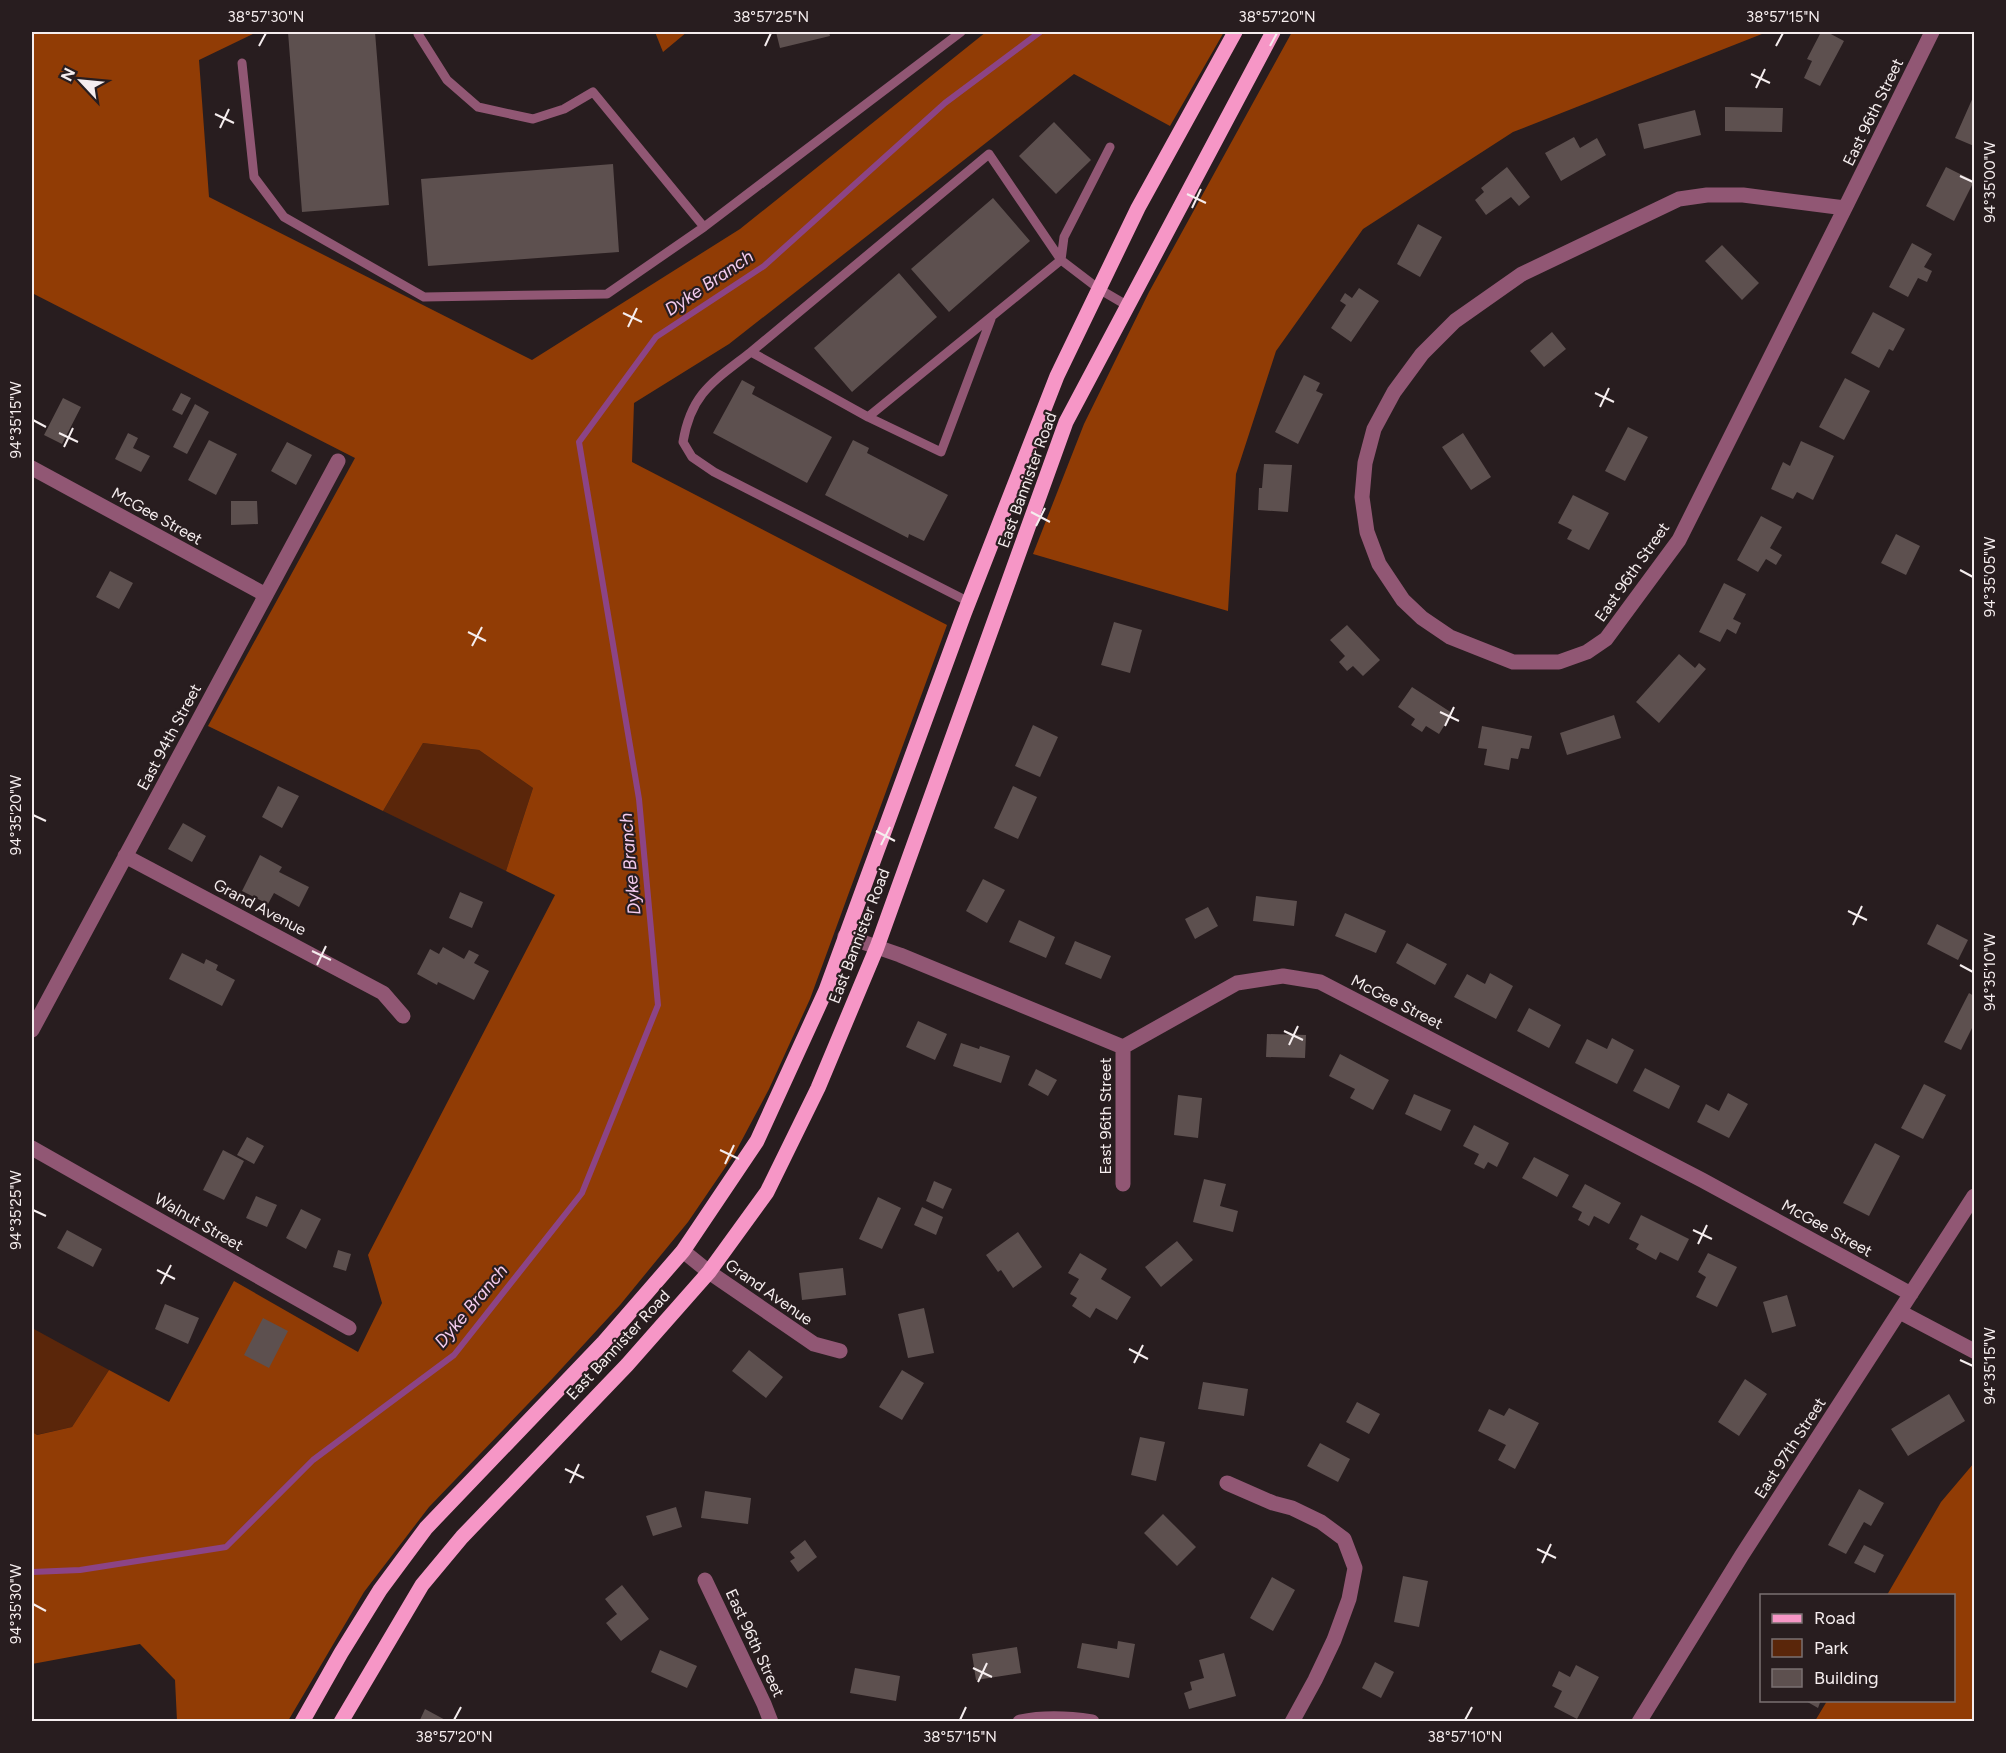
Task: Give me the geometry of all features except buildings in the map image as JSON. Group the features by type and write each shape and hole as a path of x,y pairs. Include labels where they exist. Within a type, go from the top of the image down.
{"main road":[{"name":"East Bannister Road","path":"302,1722 340,1653 380,1590 426,1528 604,1342 683,1251 757,1142 826,990 969,602 1057,376 1138,208 1235,32"},
{"name":"East Bannister Road","path":"341,1722 422,1585 462,1537 627,1365 709,1272 767,1192 818,1088 877,947 1066,422 1273,32"}],"street":[{"name":"East 96th Street","path":"1845,208 1743,195 1707,195 1679,200 1522,274 1455,321 1422,354 1394,392 1374,429 1365,463 1362,497 1367,532 1379,564 1403,600 1422,618 1450,638 1513,662 1558,662 1587,652 1606,639 1679,540 1845,208 1932,32"},
{"name":"East 94th Street","path":"32,1030 338,461"},
{"name":"McGee Street","path":"32,468 266,596"},
{"name":"Grand Avenue","path":"125,856 383,993 402,1016"},
{"path":"845,936 1123,1047"},
{"name":"McGee Street","path":"1123,1047 1237,983 1283,976 1320,982 1692,1174 1911,1294"},
{"name":"East 96th Street","path":"1123,1047 1123,1184"},
{"name":"Walnut Street","path":"32,1148 349,1328"},
{"name":"East 97th Street","path":"1639,1722 1742,1555 1974,1196"},
{"name":"Grand Avenue","path":"683,1251 709,1272 814,1344 840,1351"},
{"path":"1900,1312 1974,1351"},
{"path":"1227,1483 1273,1503 1292,1508 1321,1522 1344,1539 1355,1568 1349,1599 1334,1640 1292,1722"},
{"name":"East 96th Street","path":"705,1580 755,1682 771,1722"},
{"path":"1020,1722 1041,1718 1066,1718 1092,1722"}],"lane":[{"path":"242,63 254,177 284,218 424,297 607,294 704,227 962,32"},
{"path":"418,34 447,81 477,107 533,119 564,109 593,92 704,227"},
{"path":"868,417 1061,261 1064,237 1110,147"},
{"path":"969,602 714,472 692,457 683,442 687,421 695,402 710,383 751,352 989,154 1061,261 1099,289 1128,306"},
{"path":"751,352 868,417 941,452 991,318"}],"green space":[{"path":"423,743 479,750 533,788 506,871 383,811"},
{"path":"32,1328 109,1370 72,1427 36,1435 32,1432"}],"shaded area":[{"path":"32,32 257,32 199,60 209,197 532,360 740,229 986,32 1224,32 1170,126 1074,74 729,344 634,403 632,462 947,625 810,999 769,1089 735,1153 688,1222 620,1305 429,1507 364,1592 288,1721 177,1721 175,1680 140,1644 32,1664 32,1432 37,1435 72,1427 109,1370 169,1402 234,1281 358,1352 382,1303 368,1255 555,895 506,871 533,788 479,750 423,743 383,811 208,726 355,458 32,293"},
{"path":"655,32 687,32 663,52"},
{"path":"1292,32 1767,32 1513,132 1363,229 1276,351 1236,474 1228,611 1033,554 1084,424 1149,292"},
{"path":"1974,1463 1974,1721 1815,1721 1826,1702 1955,1702 1955,1594 1888,1594 1941,1502"}],"waterway":[{"name":"Dyke Branch","path":"32,1572 80,1570 226,1547 313,1460 454,1355 582,1193 658,1005 639,799 579,442 656,337 764,266 945,103 1040,32"}]}
